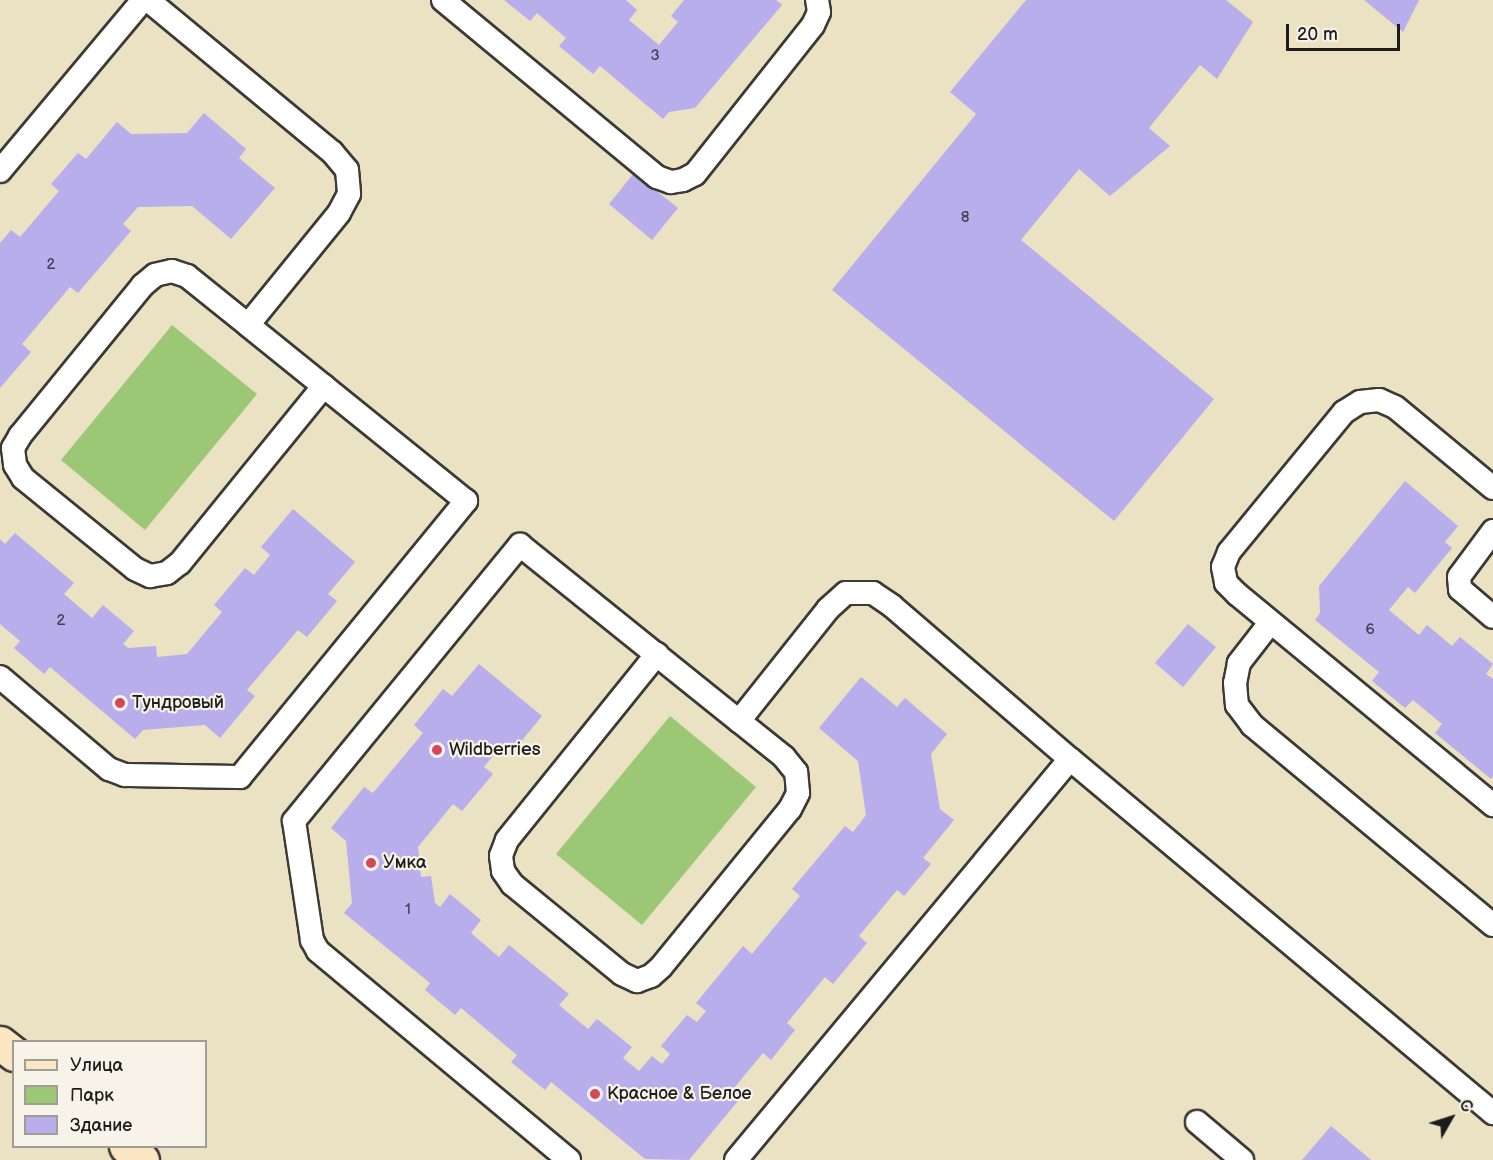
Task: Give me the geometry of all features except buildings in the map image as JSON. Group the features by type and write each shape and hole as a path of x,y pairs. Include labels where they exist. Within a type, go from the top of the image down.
{"main road":[{"path":"0,1043 12,1052"},
{"path":"128,1148 142,1160"}],"lane":[{"path":"0,171 143,0"},
{"path":"148,0 333,152 347,170 349,194 339,213 248,325"},
{"path":"443,0 657,177 671,182 683,180 695,174 813,26 819,12 818,0"},
{"path":"0,677 109,769 125,775 240,777 466,501 324,386 187,276 172,271 155,275 143,285 20,436 13,448 15,465 23,478 135,569 150,576 167,573 180,563 324,386"},
{"path":"1490,479 1395,407 1378,400 1359,402 1344,412 1229,552 1223,567 1226,583 1270,623 1493,805"},
{"path":"1493,531 1459,577 1460,588 1493,617"},
{"path":"568,1160 318,951 312,940 294,821 520,545 657,654 784,757 796,772 798,793 790,809 661,967 651,976 637,981 622,974 512,884 503,871 501,856 507,840 657,654"},
{"path":"739,721 828,609 846,593 873,593 892,606 1070,759 1493,1113"},
{"path":"1270,623 1239,663 1235,683 1237,705 1252,725 1493,925"},
{"path":"736,1160 1070,759"},
{"path":"1197,1122 1242,1160"}],"green space":[{"path":"172,325 257,394 145,530 61,460"},
{"path":"670,716 756,787 642,925 556,854"}],"place":[{"name":"Тундровый","path":"120,703"},
{"name":"Wildberries","path":"437,750"},
{"name":"Умка","path":"371,863"},
{"name":"Красное & Белое","path":"595,1094"}]}
